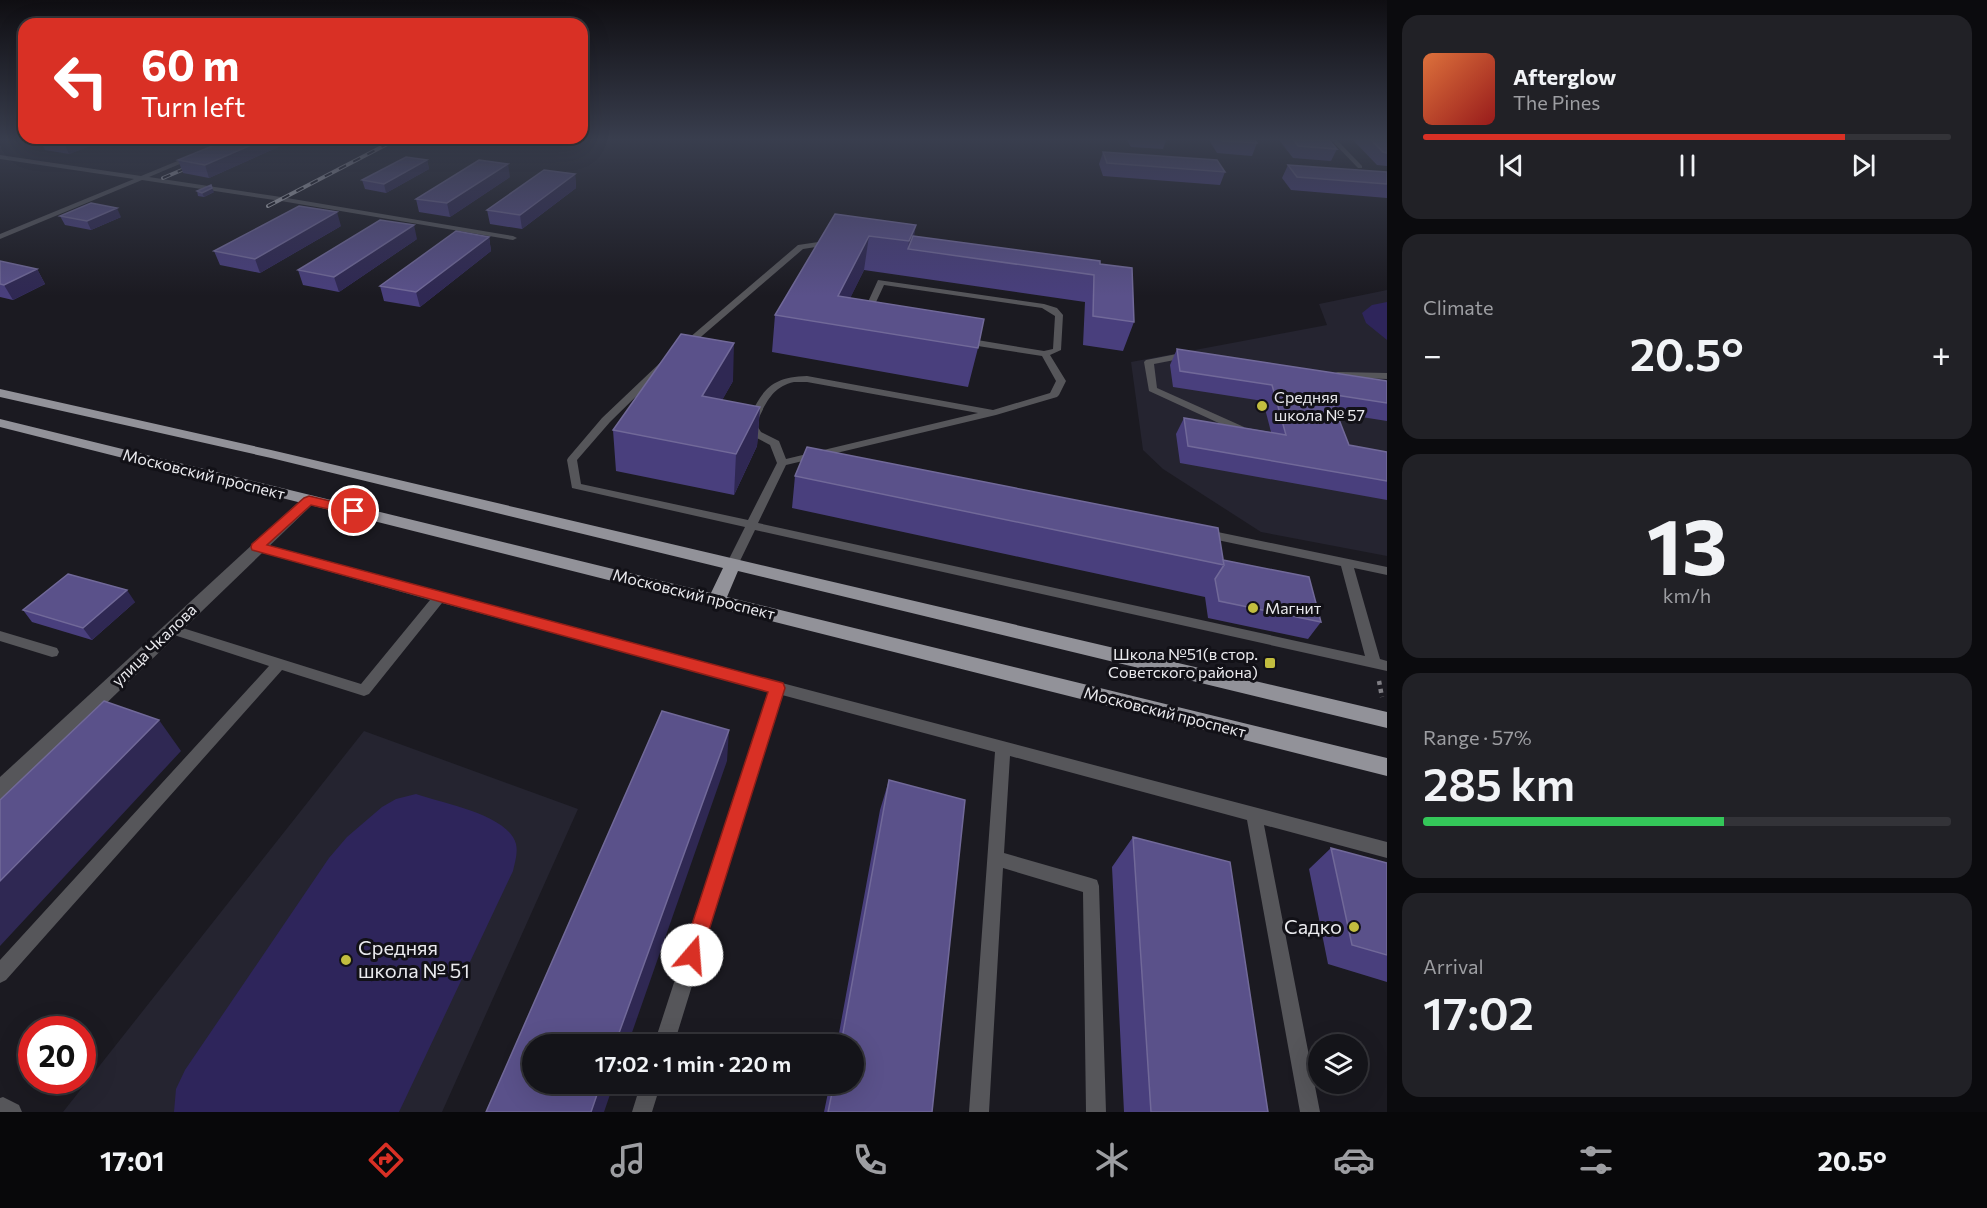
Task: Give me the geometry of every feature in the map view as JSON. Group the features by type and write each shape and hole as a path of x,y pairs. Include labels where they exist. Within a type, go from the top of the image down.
{"main road":[{"name":"Московский проспект","path":"0,393 271,454 732,565 1386,714"},
{"name":"Московский проспект","path":"0,423 1387,767"},
{"path":"717,600 732,565"}],"street":[{"name":"улица Чкалова","path":"0,791 309,500"}],"lane":[{"path":"0,237 107,192"},
{"path":"226,192 513,238"},
{"path":"840,242 801,247 660,368 606,420 572,460 576,486 1381,664"},
{"path":"870,325 864,322 864,318 883,278 1054,310 1059,315 1056,350 1045,354 952,339"},
{"path":"782,463 993,413 1054,395 1061,381 1045,354"},
{"path":"1195,354 1149,362 1152,389 1240,429"},
{"path":"1323,373 1387,376"},
{"path":"732,565 782,463 775,443 757,434 751,424 769,388 781,381 807,379 993,413"},
{"path":"1186,530 1387,571"},
{"path":"257,547 440,598 1387,849"},
{"path":"1346,563 1381,664"},
{"path":"170,629 364,690 440,598"},
{"path":"0,636 52,652"},
{"path":"0,974 280,663"},
{"path":"667,1034 777,688"},
{"path":"979,1112 1004,748"},
{"path":"1254,814 1310,1112"},
{"path":"996,858 1091,886 1096,1112"},
{"path":"642,1112 648,1094"},
{"path":"0,1111 3,1107 12,1112"}],"path":[{"path":"1381,664 1386,714"}],"shaded area":[{"name":"Средняя школа № 57","path":"1387,290 1387,556 1261,532 1163,469 1143,450 1131,362 1327,325 1319,304"},
{"path":"1387,302 1387,340 1366,323 1362,313 1372,305"},
{"name":"Средняя школа № 51","path":"364,731 578,809 442,1112 63,1112 77,1094 96,1094 96,1070"},
{"path":"416,794 457,806 501,825 511,834 517,851 513,871 399,1112 174,1112 176,1089 185,1070 329,858 347,837 382,807 396,799"}],"building":[{"path":"427,192 464,192 447,203 416,199"},
{"path":"513,192 551,192 520,215 487,210"},
{"path":"91,203 117,208 87,221 60,216"},
{"path":"299,206 337,212 255,259 214,251"},
{"path":"835,214 916,225 909,241 869,236 838,296 984,319 978,348 775,315"},
{"path":"380,220 414,225 334,277 298,270"},
{"path":"456,231 489,237 416,292 380,286"},
{"path":"913,236 1100,261 1100,264 1132,268 1134,322 1093,316 1094,275 908,249"},
{"path":"0,261 37,269 4,285 0,284"},
{"path":"681,334 734,343 702,396 760,407 736,454 613,430"},
{"path":"1177,349 1387,381 1387,403 1329,394 1349,445 1387,452 1387,481 1188,446 1184,418 1286,435 1272,385 1180,371"},
{"path":"807,447 1218,528 1224,565 795,476"},
{"path":"1223,560 1309,577 1321,622 1219,601 1215,579 1224,565"},
{"path":"68,574 127,590 83,628 23,610"},
{"path":"104,701 159,720 0,881 0,800"},
{"path":"662,711 729,730 619,1034 522,1034 522,1094 597,1094 591,1112 486,1112"},
{"path":"889,780 965,800 932,1112 828,1112 832,1094 864,1094 864,1034 843,1034"},
{"path":"1133,837 1230,862 1268,1112 1151,1112"},
{"path":"1331,848 1387,863 1387,955 1352,945"}],"railway":[{"path":"268,206 295,192"}],"place":[{"name":"Средняя школа № 57","path":"1262,406"},
{"name":"Магнит","path":"1253,608"},
{"name":"Школа №51(в стор. Советского района)","path":"1270,663"},
{"name":"Садко","path":"1354,927"},
{"name":"Средняя школа № 51","path":"346,960"}],"route":[{"path":"354,511 309,500 257,547 777,688 692,955"}]}
